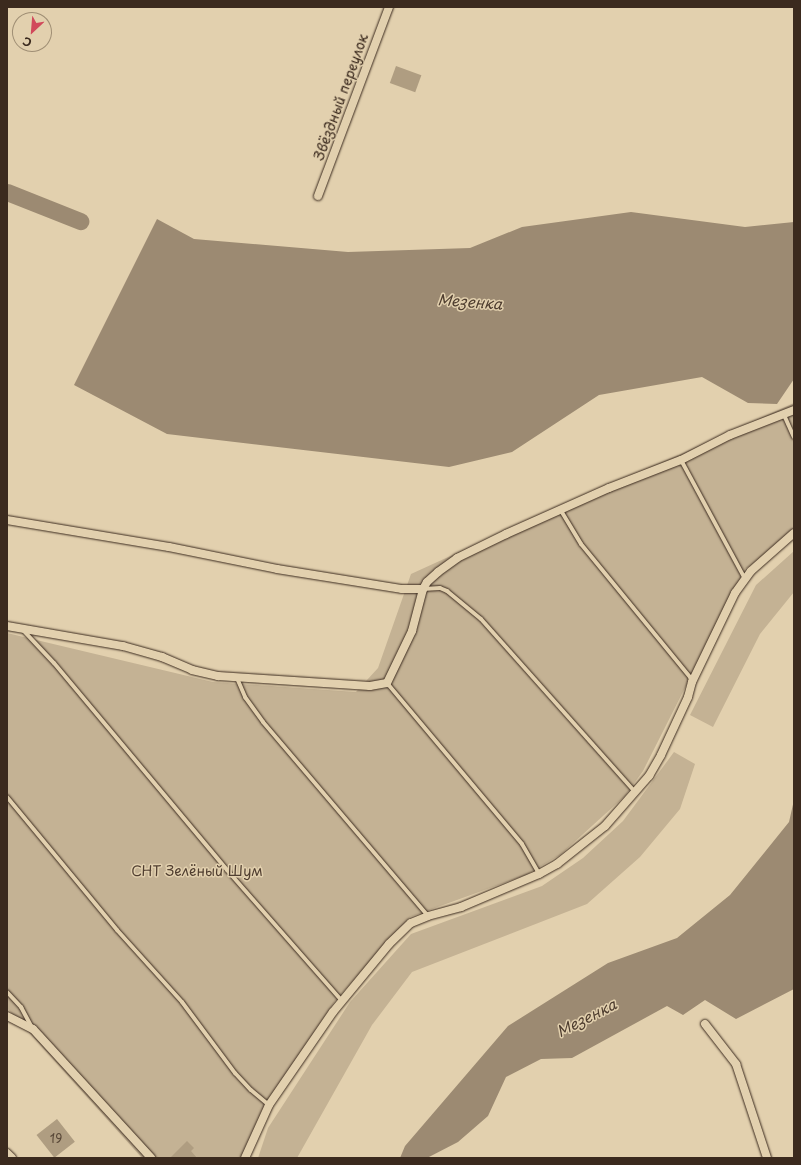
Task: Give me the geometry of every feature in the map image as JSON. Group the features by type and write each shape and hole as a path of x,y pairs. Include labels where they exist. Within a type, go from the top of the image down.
{"street":[{"name":"Звёздный переулок","path":"318,196 389,7"},
{"path":"7,626 123,646 162,657 192,670 218,676 370,686 387,682 412,631 423,589 438,572 458,558 560,508 681,460 730,435 794,410"},
{"path":"7,520 192,551 277,568 402,589 423,589"},
{"path":"245,1158 269,1105 342,1001 389,944 411,923 461,906 539,874 557,864 605,826 635,792 649,776 661,755 688,697 692,682 735,593 751,570 794,533"},
{"path":"7,1016 33,1029 151,1158"},
{"path":"705,1024 736,1064 767,1158"},
{"path":"7,1153 12,1158"}],"lane":[{"path":"784,415 794,437"},
{"path":"681,460 745,579"},
{"path":"560,508 581,544 690,677 692,682"},
{"path":"423,589 440,588 447,591 481,619 635,792"},
{"path":"22,629 54,664 227,870 342,1001"},
{"path":"236,678 245,697 263,722 428,916"},
{"path":"387,682 522,844 539,874"},
{"path":"7,797 117,930 182,1002 235,1073 251,1090 269,1105"},
{"path":"7,992 21,1007 33,1029"}],"green space":[{"name":"СНТ Зелёный Шум","path":"794,403 794,535 745,569 643,771 625,796 560,855 526,875 410,917 335,1001 262,1110 244,1158 142,1158 7,1008 7,633 213,682 356,692 378,668 411,574 579,497 681,454"},
{"path":"794,551 794,592 760,634 713,727 690,715 756,585"},
{"path":"674,752 695,764 680,809 640,857 587,904 412,972 372,1025 297,1158 258,1158 268,1128 350,1002 411,934 542,886 583,858 623,821"}],"water":[{"path":"631,212 745,227 794,222 794,379 777,404 748,403 702,377 599,395 512,452 449,467 167,434 74,385 157,219 194,239 348,252 470,248 522,227"},
{"path":"794,800 794,989 736,1019 705,1000 683,1015 667,1006 572,1058 541,1059 506,1077 488,1116 458,1142 427,1158 400,1158 405,1146 508,1026 608,963 677,938 730,895 789,822"}],"building":[{"path":"396,66 421,75 415,92 390,83"},
{"path":"57,1119 75,1142 54,1158 37,1135"},
{"path":"187,1141 194,1148 191,1151 197,1158 170,1158"}],"waterway":[{"name":"Мезенка","path":"7,192 80,221"}]}
